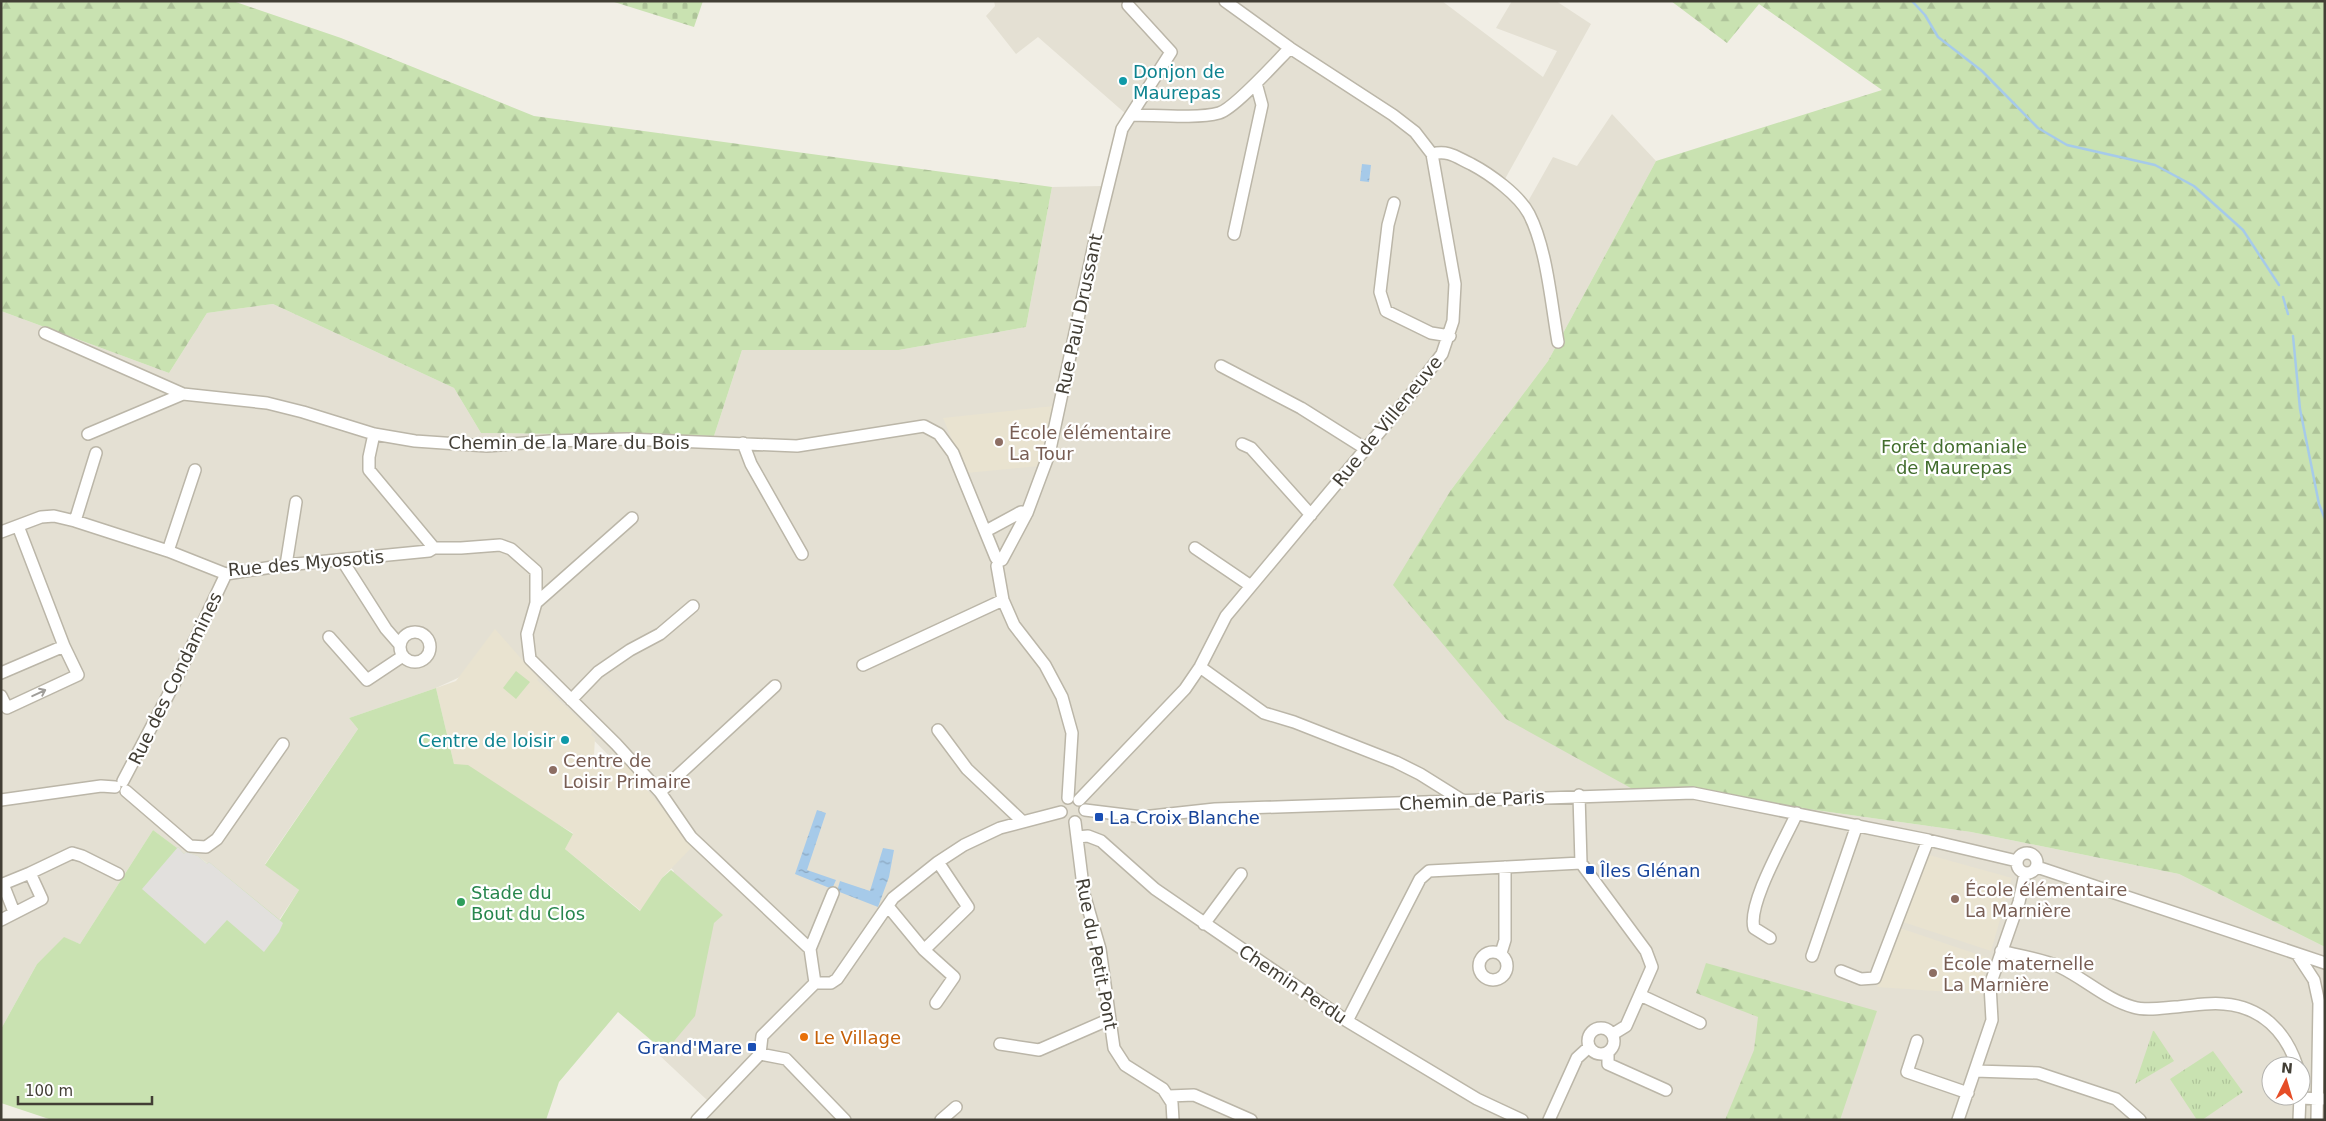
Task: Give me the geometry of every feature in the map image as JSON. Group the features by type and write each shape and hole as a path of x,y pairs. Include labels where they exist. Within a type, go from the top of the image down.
{"street":[{"name":"Rue de Villeneuve","path":"1077,802 1185,689 1200,667 1226,616 1366,449 1442,354 1450,336 1456,304 1455,284 1432,154 1415,132 1393,115 1290,48 1225,1"},
{"name":"Rue Paul Drussant","path":"998,561 1027,513 1049,454 1096,235 1122,129 1171,52 1128,5"},
{"path":"1131,116 1221,113 1256,83 1290,48"},
{"path":"1234,234 1262,105 1256,83"},
{"path":"1432,154 1444,151 1485,171 1506,189 1528,213 1540,240 1558,342"},
{"path":"1394,203 1388,225 1380,292 1386,312 1431,333 1450,336"},
{"name":"Chemin de la Mare du Bois","path":"45,333 184,394 267,403 374,434 414,441 487,446 550,441 627,439 797,446 924,426 939,434 953,454 986,531 993,556 998,561"},
{"path":"1221,366 1301,408 1366,449"},
{"path":"88,434 184,394"},
{"path":"374,434 369,457 369,470 434,548"},
{"path":"743,443 751,464 802,554"},
{"path":"1242,444 1251,448 1311,515"},
{"path":"75,521 96,453"},
{"path":"168,552 195,470"},
{"path":"286,565 296,502"},
{"path":"986,531 1021,512 1027,513"},
{"name":"Rue des Myosotis","path":"1,532 42,517 54,516 75,521 168,552 226,574 286,565 429,551 434,548 500,545 520,555 536,571 536,602"},
{"path":"632,518 536,602 527,634 530,659 616,744 660,792 691,836 810,949"},
{"path":"1,696 7,708 78,675 64,646 18,526"},
{"path":"1195,548 1251,586"},
{"path":"329,638 367,680 402,650 386,629 342,560"},
{"path":"998,561 1003,600 1014,625 1045,665 1062,697 1072,733 1077,802 1081,819 1075,822 1068,821 1060,812"},
{"name":"Rue des Condamines","path":"121,786 174,684 226,574"},
{"path":"863,664 1003,600"},
{"path":"571,700 598,672 630,650 660,634 693,606"},
{"path":"1,673 64,646"},
{"path":"1200,667 1264,713 1294,722 1396,762 1420,774 1460,799"},
{"path":"660,792 775,686"},
{"path":"938,730 966,769 1022,821"},
{"path":"1,800 102,786 121,786 190,846 206,847 217,839 283,744"},
{"name":"Chemin de Paris","path":"1077,802 1142,817 1215,809 1692,792 1928,840 2016,861"},
{"path":"1579,795 1581,863 1650,959 1652,967 1626,1026 1613,1034"},
{"path":"1060,812 1062,804 1077,802"},
{"path":"696,1120 760,1054 762,1036 814,983 830,983 837,979 893,898 938,862 964,845 1000,828 1060,812"},
{"path":"1770,938 1754,928 1752,916 1775,856 1797,813"},
{"name":"Rue du Petit Pont","path":"1075,822 1084,894 1100,950 1114,1048 1125,1065 1155,1082 1169,1096"},
{"path":"1812,956 1857,825"},
{"name":"Chemin Perdu","path":"1077,837 1088,836 1101,841 1155,888 1204,924 1347,1021 1477,1099 1522,1120"},
{"path":"1842,971 1861,979 1875,978 1928,840"},
{"path":"14,912 3,884 72,853 118,874"},
{"path":"2031,853 2037,860 2037,867 2033,872 2025,874 2019,870 2016,861 2022,854 2031,853"},
{"path":"924,950 968,908 938,862"},
{"path":"1347,1021 1420,879 1429,870 1581,863"},
{"path":"1501,953 1505,940 1505,867"},
{"path":"2037,867 2297,954 2315,963 2316,984 2322,998 2321,1099 2317,1120"},
{"path":"1,920 42,899 30,873"},
{"path":"1204,924 1241,874"},
{"path":"1958,1120 1992,1020 1990,985 2018,902 2025,874"},
{"path":"814,983 810,949 833,893"},
{"path":"887,907 924,950 954,977 936,1003"},
{"path":"2002,951 2059,966 2134,1007 2157,1009 2223,1004 2241,1006 2273,1024 2285,1039 2293,1056"},
{"path":"1640,996 1700,1023"},
{"path":"1000,1044 1039,1050 1110,1019"},
{"path":"1603,1028 1613,1034 1614,1047 1608,1053 1599,1054 1589,1047 1588,1039 1595,1029 1603,1028"},
{"path":"1917,1041 1907,1072 1968,1094"},
{"path":"1549,1120 1577,1058 1589,1047"},
{"path":"1608,1053 1608,1064 1666,1090"},
{"path":"760,1054 786,1059 845,1120"},
{"path":"1975,1071 2038,1073 2116,1099 2140,1120"},
{"path":"1173,1120 1172,1103 1169,1096 1194,1095 1251,1120"},
{"path":"2299,1120 2300,1106"},
{"path":"941,1120 956,1107"}],"shaded area":[{"path":"994,1 1442,1 1543,77 1557,51 1496,28 1512,1 1556,1 1591,24 1505,179 1526,205 1553,157 1577,166 1612,114 1656,161 1548,361 1451,490 1709,795 1971,832 2179,874 2325,947 2325,1120 691,1120 707,1100 658,1054 689,1010 672,874 674,871 670,867 684,833 510,654 436,688 349,718 358,729 265,864 299,890 279,920 198,856 186,852 184,854 153,830 80,944 64,938 37,964 1,1029 1,311 169,373 207,313 273,304 454,388 481,433 714,436 742,350 899,350 1026,327 1052,187 1103,186 1126,114 1038,37 1016,54 986,16 995,6"},
{"name":"École élémentaire La Tour","path":"1054,406 1039,466 966,473 943,418"},
{"name":"Centre de Loisir Primaire","path":"495,629 538,678 537,680 592,731 591,735 595,738 594,755 599,760 610,755 622,759 693,846 662,878 641,911 565,849 573,833 454,764 436,688 456,681"},
{"path":"178,847 184,854 186,852 198,856 207,864 209,862 283,923 279,932 264,952 227,920 205,944 142,889"},
{"name":"École élémentaire La Marnière","path":"1922,853 2012,878 1991,951 1897,920"},
{"name":"École maternelle La Marnière","path":"1894,926 1988,958 1980,994 1877,987"}],"green space":[{"path":"1,1 233,1 341,38 534,116 1052,187 1026,327 899,350 742,350 714,436 481,433 454,388 273,304 207,313 169,373 1,311"},
{"path":"611,1 703,1 694,27"},
{"name":"Forêt domaniale de Maurepas","path":"1671,1 2325,1 2325,947 2179,874 1971,832 1709,795 1638,792 1506,719 1393,585 1451,490 1548,361 1656,161 1882,90 1759,4 1727,43"},
{"path":"516,671 530,682 516,699 503,688"},
{"name":"Stade du Bout du Clos","path":"436,688 454,764 468,765 573,834 565,849 640,911 662,878 671,870 723,915 714,923 695,1016 665,1052 618,1012 559,1082 546,1120 52,1120 1,1103 1,1029 37,964 64,937 80,944 153,830 178,847 184,854 186,852 198,856 207,864 209,862 280,920 299,890 265,865 358,729 349,718"},
{"path":"1706,963 1877,1011 1840,1120 1725,1120 1754,1050 1758,1017 1696,993"},
{"path":"2153,1031 2174,1061 2135,1084"},
{"path":"2213,1051 2243,1092 2202,1120 2197,1120 2170,1079"}],"water":[{"path":"1362,164 1371,165 1369,182 1360,181"},
{"path":"817,810 826,813 807,870 836,880 832,889 795,874"},
{"path":"883,848 894,850 889,877 878,907 837,891 840,881 870,891"}],"waterway":[{"path":"1912,1 1925,15 1938,37 1982,71 2038,128 2067,145 2155,165 2194,186 2243,230 2279,285"},
{"path":"2283,297 2288,314"},
{"path":"2293,336 2300,409 2319,504 2325,519"}],"place":[{"name":"Donjon de Maurepas","path":"1123,81"},
{"name":"École élémentaire La Tour","path":"999,442"},
{"name":"Centre de loisir","path":"565,740"},
{"name":"Centre de Loisir Primaire","path":"553,770"},
{"name":"La Croix Blanche","path":"1099,817"},
{"name":"Îles Glénan","path":"1590,870"},
{"name":"École élémentaire La Marnière","path":"1955,899"},
{"name":"Stade du Bout du Clos","path":"461,902"},
{"name":"École maternelle La Marnière","path":"1933,973"},
{"name":"Le Village","path":"804,1037"},
{"name":"Grand'Mare","path":"752,1047"}]}
